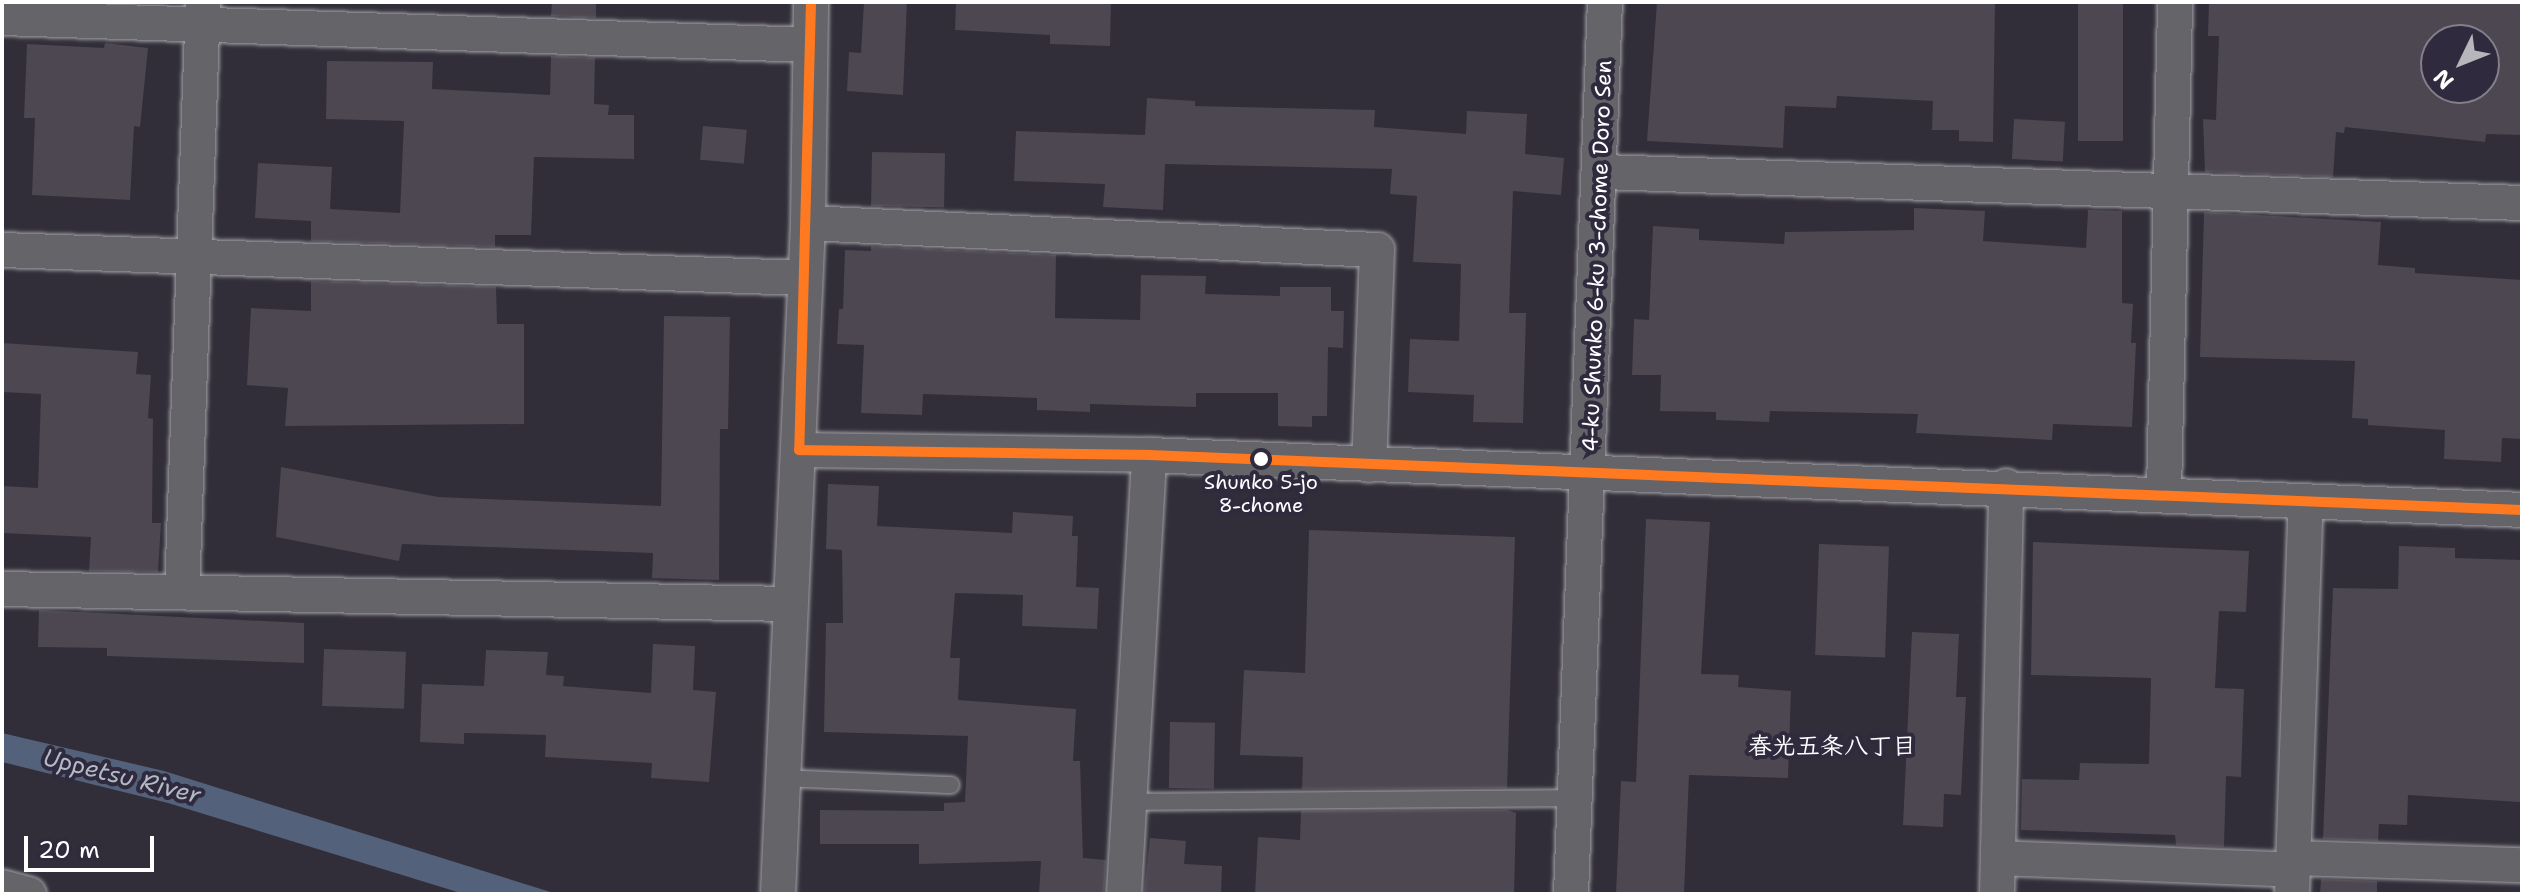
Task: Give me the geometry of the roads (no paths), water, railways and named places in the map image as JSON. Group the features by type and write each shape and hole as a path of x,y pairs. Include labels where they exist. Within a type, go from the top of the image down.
{"street":[{"path":"778,894 808,223 811,2"},
{"name":"4-ku Shunko 6-ku 3-chome Doro Sen","path":"1571,894 1602,172 1605,2"},
{"path":"2164,492 2175,2"},
{"path":"2,18 203,15 810,45"},
{"path":"182,592 203,15"},
{"path":"1602,172 2522,203"},
{"path":"808,223 1377,250 1369,465"},
{"path":"2,250 805,278"},
{"path":"799,450 1149,455 1589,475 2164,492 2306,502 2522,510"},
{"path":"1124,894 1149,455"},
{"path":"1997,894 2006,486"},
{"path":"2293,874 2306,502"},
{"path":"2,589 789,604"},
{"path":"1998,858 2293,874 2522,865"}],"lane":[{"path":"782,778 951,785"},
{"path":"1130,802 1575,798"}],"water":[{"name":"Uppetsu River","path":"2,733 164,771 557,894 464,894 168,803 2,762"}],"place":[{"name":"Shunko 5-jo 8-chome","path":"1261,459"}],"district":[{"name":"春光五条八丁目","path":"1832,747"}]}
